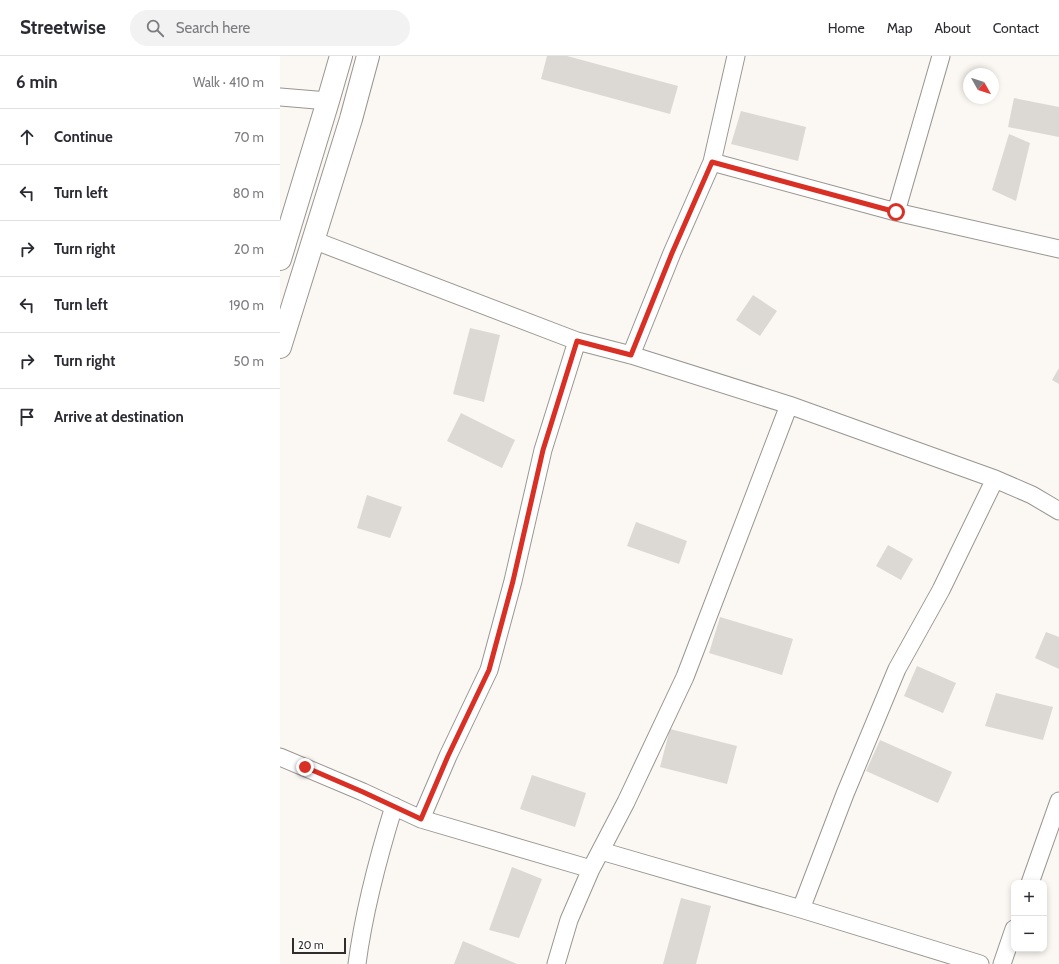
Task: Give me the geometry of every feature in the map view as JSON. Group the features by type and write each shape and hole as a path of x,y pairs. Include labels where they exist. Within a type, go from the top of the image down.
{"highway":[{"path":"280,259 341,56"},
{"path":"280,347 351,119 368,56"}],"street":[{"path":"631,355 672,253 712,162 736,56"},
{"path":"896,212 941,56"},
{"path":"280,97 328,101"},
{"path":"712,162 896,212 1059,249"},
{"path":"313,240 577,341 631,355 788,405 995,479 1032,495 1059,511"},
{"path":"421,819 448,756 489,670 513,581 543,450 577,341"},
{"path":"556,964 569,920 591,869 626,802 685,676 788,405"},
{"path":"801,909 845,794 897,669 941,590 995,479"},
{"path":"280,757 349,786 421,819 591,869"},
{"path":"1031,880 1059,801"},
{"path":"357,964 360,939 379,854 394,806"},
{"path":"601,851 801,909 980,964"},
{"path":"1002,964 1011,938"}],"building":[{"path":"547,56 567,56 678,86 670,114 541,79"},
{"path":"1014,98 1059,107 1059,137 1008,127"},
{"path":"741,111 806,127 798,161 731,144"},
{"path":"1009,134 1030,143 1016,201 992,190"},
{"path":"753,295 777,311 760,336 736,320"},
{"path":"470,328 500,335 484,402 453,394"},
{"path":"1059,368 1059,384 1052,380"},
{"path":"461,413 515,440 502,468 447,441"},
{"path":"367,495 402,507 390,538 357,528"},
{"path":"636,522 687,541 679,564 627,546"},
{"path":"888,545 913,559 901,580 876,566"},
{"path":"720,617 793,639 782,675 709,653"},
{"path":"1046,632 1059,637 1059,669 1035,658"},
{"path":"917,666 956,683 943,713 904,696"},
{"path":"996,693 1053,707 1043,740 985,726"},
{"path":"670,729 737,746 727,784 660,767"},
{"path":"880,740 952,772 938,803 866,771"},
{"path":"532,775 586,793 575,827 520,809"},
{"path":"512,867 542,879 519,938 489,930"},
{"path":"681,898 711,906 696,964 663,964"},
{"path":"463,941 517,964 454,964"}],"route":[{"path":"305,767 421,819 448,756 489,670 513,581 543,450 577,341 631,355 672,253 712,162 896,212"}]}
